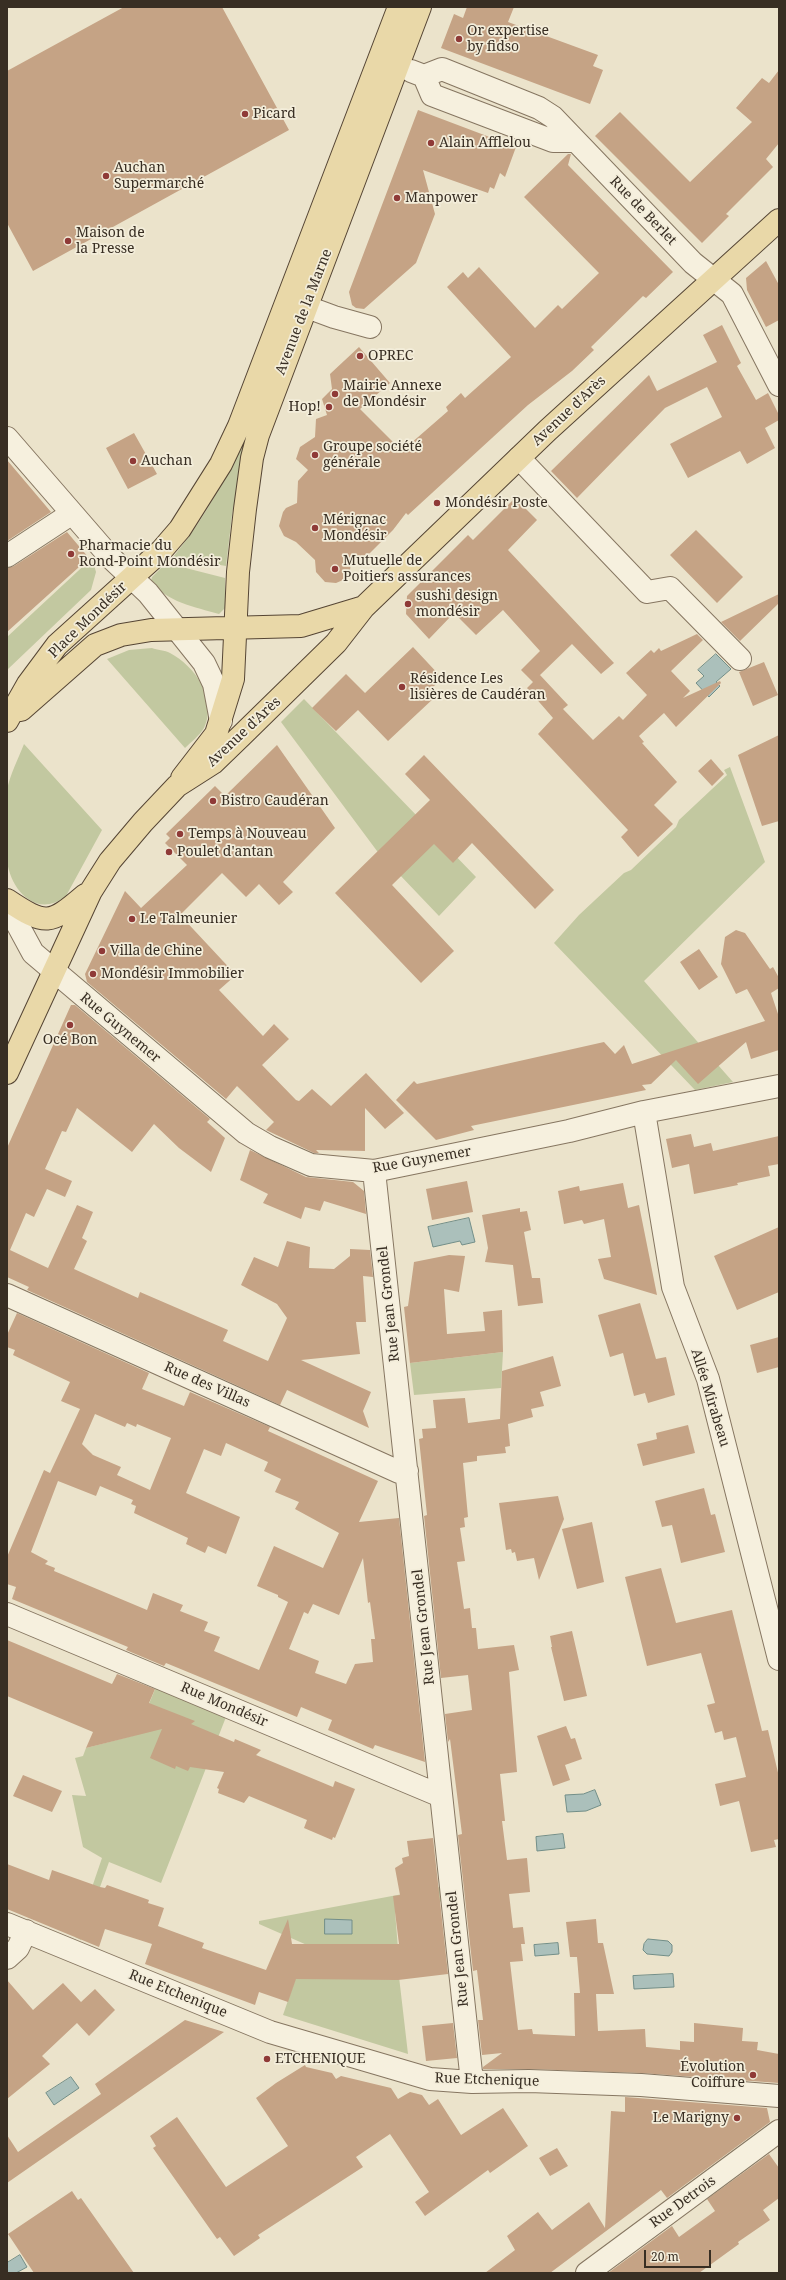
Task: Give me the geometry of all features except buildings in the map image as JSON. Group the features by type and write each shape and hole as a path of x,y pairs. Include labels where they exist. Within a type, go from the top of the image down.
{"main road":[{"name":"Avenue de la Marne","path":"132,579 161,551 180,529 221,464 239,426 399,7"},
{"name":"Avenue de la Marne","path":"236,629 239,564 252,458 258,435 420,7"},
{"name":"Avenue d'Arès","path":"91,891 110,861 177,786 213,764 336,643 364,606 519,458 779,220"},
{"name":"Place Mondésir","path":"7,722 28,684 57,645 132,579"},
{"name":"Avenue d'Arès","path":"236,629 301,626 364,606"},
{"name":"Place Mondésir","path":"7,722 95,645 121,635 151,630 236,629"},
{"path":"177,786 209,744 221,721 233,679 236,629"},
{"path":"7,900 28,915 49,920 63,914 91,891"},
{"path":"7,1072 53,969 91,891"}],"street":[{"path":"398,66 424,76 432,95 553,141 574,140"},
{"name":"Rue de Berlet","path":"424,76 442,69 539,108 553,116 574,140 692,263 732,294 779,384"},
{"path":"488,116 485,105 486,98 496,91"},
{"path":"531,133 540,129 544,122 539,108"},
{"path":"307,307 370,327"},
{"path":"7,438 71,514 132,579"},
{"path":"519,458 647,592 670,588 740,659"},
{"path":"7,556 71,514"},
{"name":"Place Mondésir","path":"132,579 148,593 178,630 210,674 221,721"},
{"path":"7,905 33,953 53,969"},
{"name":"Rue Guynemer","path":"53,969 73,988 246,1133 270,1147 311,1165 374,1171 569,1131 644,1112 779,1086"},
{"name":"Allée Mirabeau","path":"644,1112 673,1287 708,1379 779,1659"},
{"name":"Rue Jean Grondel","path":"374,1171 408,1471 472,2082"},
{"name":"Rue des Villas","path":"7,1295 399,1472 408,1471"},
{"name":"Rue Mondésir","path":"7,1614 441,1796"},
{"path":"7,1958 18,1948 16,1927"},
{"name":"Rue Etchenique","path":"16,1927 270,2032 430,2079 472,2082 529,2081 641,2085 779,2096"},
{"name":"Rue Detrois","path":"587,2273 779,2131"}],"green space":[{"path":"250,419 232,515 226,566 173,557 197,525 217,491"},
{"path":"92,558 96,572 91,590 7,670 7,637"},
{"path":"166,563 225,578 225,608 219,614 191,606 173,599 157,588 151,581 152,577"},
{"path":"152,648 170,653 188,666 202,684 206,695 208,717 204,728 185,748 107,659 129,650"},
{"path":"304,699 476,877 439,916 377,851 281,722"},
{"path":"24,744 102,830 66,896 55,902 45,904 36,903 27,898 20,891 9,872 7,861 7,790 12,773"},
{"path":"730,767 765,862 644,981 733,1082 695,1090 554,943 579,915 624,873 631,870 676,827 679,820 727,775 724,770"},
{"path":"503,1352 501,1388 414,1395 410,1363"},
{"path":"156,1687 226,1717 161,1883 109,1862 81,1940 75,1937 102,1858 83,1847 72,1795 86,1796 75,1758 83,1756 86,1748 136,1735"},
{"path":"440,1887 443,1901 395,1911 398,1949 396,1951 408,2054 283,2015 307,1945 259,1924 259,1921"}],"water":[{"path":"716,654 731,669 716,682 720,686 709,697 696,683 704,676 698,670"},
{"path":"469,1218 475,1242 462,1245 460,1241 433,1247 428,1227"},
{"path":"595,1790 601,1805 586,1811 567,1812 565,1795 583,1794"},
{"path":"563,1834 565,1848 537,1851 536,1837"},
{"path":"325,1919 352,1920 352,1934 325,1934"},
{"path":"648,1939 668,1941 672,1945 672,1952 669,1956 647,1954 643,1950 644,1944"},
{"path":"558,1943 559,1954 535,1956 534,1945"},
{"path":"673,1974 674,1987 634,1989 633,1976"},
{"path":"71,2077 79,2088 54,2105 46,2093"},
{"path":"20,2255 27,2267 16,2273 7,2273 7,2263"}],"place":[{"name":"Or expertise by fidso","path":"459,39"},
{"name":"Picard","path":"245,114"},
{"name":"Alain Afflelou","path":"431,143"},
{"name":"Auchan Supermarché","path":"106,176"},
{"name":"Manpower","path":"397,198"},
{"name":"Maison de la Presse","path":"68,241"},
{"name":"OPREC","path":"360,356"},
{"name":"Mairie Annexe de Mondésir","path":"335,394"},
{"name":"Hop!","path":"329,407"},
{"name":"Groupe société générale","path":"315,455"},
{"name":"Auchan","path":"133,461"},
{"name":"Mondésir Poste","path":"437,503"},
{"name":"Mérignac Mondésir","path":"315,528"},
{"name":"Pharmacie du Rond-Point Mondésir","path":"71,554"},
{"name":"Mutuelle de Poitiers assurances","path":"335,569"},
{"name":"sushi design mondésir","path":"408,604"},
{"name":"Résidence Les lisières de Caudéran","path":"402,687"},
{"name":"Bistro Caudéran","path":"213,801"},
{"name":"Temps à Nouveau","path":"180,834"},
{"name":"Poulet d'antan","path":"169,852"},
{"name":"Le Talmeunier","path":"132,919"},
{"name":"Villa de Chine","path":"102,951"},
{"name":"Mondésir Immobilier","path":"93,974"},
{"name":"Océ Bon","path":"70,1025"},
{"name":"ETCHENIQUE","path":"267,2059"},
{"name":"Évolution Coiffure","path":"753,2075"},
{"name":"Le Marigny","path":"737,2118"}]}
